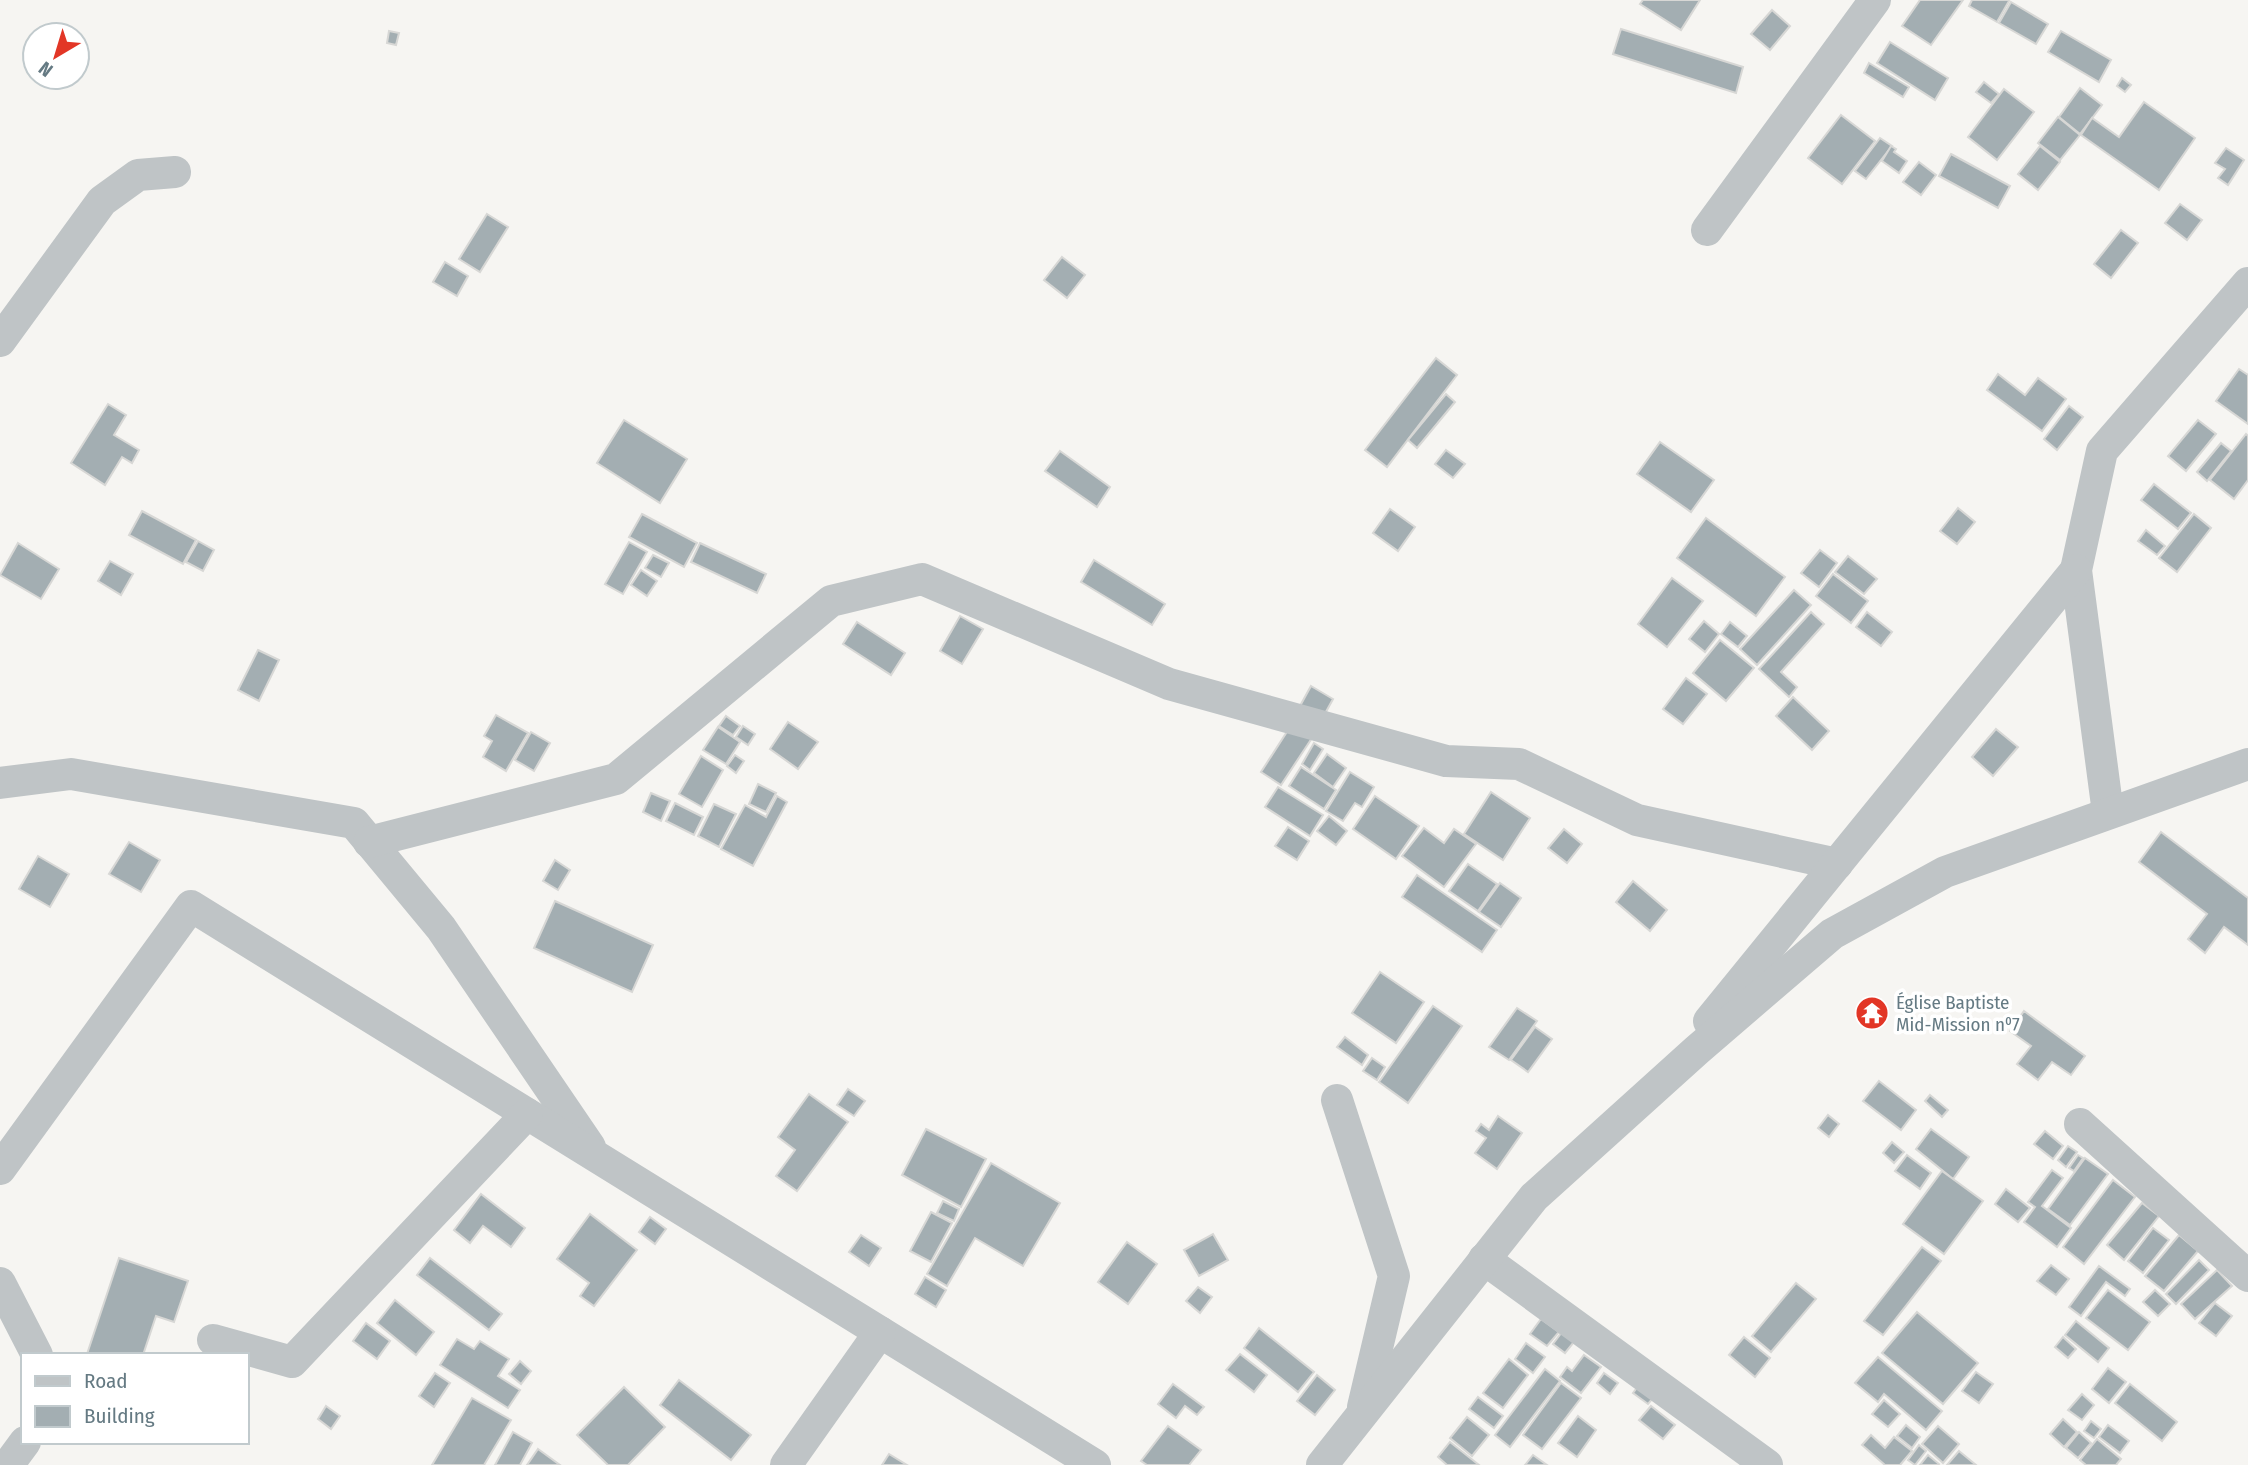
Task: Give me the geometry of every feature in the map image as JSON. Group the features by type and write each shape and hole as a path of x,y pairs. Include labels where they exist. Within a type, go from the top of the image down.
{"street":[{"path":"1707,230 1875,0"},
{"path":"0,341 102,201 138,175 175,172"},
{"path":"2108,813 2076,570 2102,451 2248,283"},
{"path":"1653,1090 2076,570"},
{"path":"369,842 617,779 831,601 922,579 1169,684 1446,761 1519,764 1637,820 1837,864"},
{"path":"1322,1465 1534,1197 1832,934 1945,872 2248,764"},
{"path":"0,783 71,774 354,823 441,928 597,1157"},
{"path":"0,1169 191,906 1095,1465"},
{"path":"1337,1100 1394,1276 1361,1415"},
{"path":"213,1340 292,1362 527,1114"},
{"path":"2080,1124 2248,1276"},
{"path":"1484,1259 1767,1465"},
{"path":"0,1283 36,1353"},
{"path":"786,1465 880,1332"},
{"path":"8,1465 24,1444"}],"building":[{"path":"1643,0 1700,0 1681,30 1640,4"},
{"path":"1920,0 1963,0 1931,45 1902,26"},
{"path":"1972,0 2009,1 1997,22 1969,6"},
{"path":"2011,2 2048,24 2036,44 1999,23"},
{"path":"1772,10 1790,26 1770,50 1751,34"},
{"path":"1621,29 1743,67 1736,93 1613,54"},
{"path":"389,31 399,33 396,45 387,43"},
{"path":"2061,31 2111,60 2099,82 2048,52"},
{"path":"1890,42 1948,78 1935,100 1877,63"},
{"path":"1869,63 1909,87 1903,97 1864,73"},
{"path":"2122,78 2131,85 2125,92 2117,86"},
{"path":"1984,82 1999,94 1991,103 1976,92"},
{"path":"2080,88 2102,105 2080,134 2059,117"},
{"path":"2004,89 2034,112 1997,160 1968,137"},
{"path":"2144,102 2195,138 2159,190 2081,135 2092,118 2119,137"},
{"path":"1841,115 1875,141 1842,184 1808,158"},
{"path":"2058,117 2080,135 2060,160 2038,143"},
{"path":"1880,138 1892,146 1866,179 1855,171"},
{"path":"1891,146 1896,149 1894,152 1907,161 1899,173 1882,161"},
{"path":"2040,146 2060,162 2038,190 2018,174"},
{"path":"2226,148 2244,160 2228,185 2218,178 2225,169 2215,163"},
{"path":"1951,154 2010,186 1998,208 1939,176"},
{"path":"1919,162 1936,175 1921,195 1903,182"},
{"path":"2180,204 2202,220 2187,240 2165,223"},
{"path":"487,214 508,227 480,272 459,259"},
{"path":"2121,230 2138,243 2111,278 2094,264"},
{"path":"1062,257 1085,275 1067,298 1044,280"},
{"path":"445,262 468,276 457,296 433,282"},
{"path":"1436,358 1457,375 1387,467 1365,450"},
{"path":"2239,369 2248,375 2248,424 2216,401"},
{"path":"1998,374 2025,395 2038,378 2066,399 2042,431 1987,390"},
{"path":"1446,394 1455,402 1417,448 1408,440"},
{"path":"108,404 126,415 114,435 139,450 132,463 122,457 105,485 71,463"},
{"path":"2069,406 2083,417 2057,450 2044,439"},
{"path":"624,420 687,459 660,503 597,463"},
{"path":"2198,420 2216,434 2186,471 2168,456"},
{"path":"2246,434 2248,480 2234,499 2210,480"},
{"path":"1660,442 1714,480 1691,512 1637,474"},
{"path":"2221,443 2231,451 2207,481 2197,472"},
{"path":"1446,450 1465,464 1453,478 1435,464"},
{"path":"1060,451 1110,487 1097,507 1045,471"},
{"path":"2154,484 2191,513 2178,529 2141,500"},
{"path":"1958,508 1975,522 1957,544 1940,531"},
{"path":"1390,509 1415,527 1398,551 1373,533"},
{"path":"142,511 196,540 183,564 129,535"},
{"path":"642,514 697,543 684,567 629,537"},
{"path":"2194,514 2211,528 2177,572 2159,558"},
{"path":"1706,518 1785,577 1756,616 1677,558"},
{"path":"2146,530 2165,546 2157,555 2138,541"},
{"path":"198,541 214,550 203,571 186,562"},
{"path":"629,542 647,552 623,594 605,584"},
{"path":"18,543 59,569 41,599 0,575"},
{"path":"700,543 766,574 757,593 691,562"},
{"path":"1820,550 1837,563 1819,587 1801,573"},
{"path":"653,555 669,563 661,577 645,568"},
{"path":"1848,556 1877,579 1864,594 1835,572"},
{"path":"1094,560 1165,604 1152,625 1081,582"},
{"path":"110,561 133,574 121,595 98,581"},
{"path":"641,570 657,581 647,596 631,585"},
{"path":"1833,574 1868,601 1851,623 1816,596"},
{"path":"1672,578 1703,601 1667,647 1638,624"},
{"path":"1794,590 1811,605 1757,665 1740,649"},
{"path":"1811,612 1824,624 1781,672 1797,687 1789,697 1759,669"},
{"path":"1867,612 1892,632 1881,646 1856,627"},
{"path":"960,616 983,629 962,664 940,651"},
{"path":"1704,621 1719,634 1705,652 1689,639"},
{"path":"857,622 905,653 891,675 843,644"},
{"path":"1730,622 1747,636 1738,647 1721,634"},
{"path":"1720,640 1754,668 1726,701 1693,673"},
{"path":"258,650 279,660 259,701 238,690"},
{"path":"1686,678 1707,694 1683,724 1663,709"},
{"path":"1311,686 1333,699 1322,719 1300,706"},
{"path":"1793,697 1829,731 1812,750 1776,716"},
{"path":"496,715 528,733 506,771 483,757 492,741 484,736"},
{"path":"726,716 740,726 733,735 719,726"},
{"path":"788,722 818,742 798,769 770,749"},
{"path":"1292,724 1312,738 1281,785 1261,772"},
{"path":"743,726 755,734 748,745 736,737"},
{"path":"718,727 740,742 726,764 703,750"},
{"path":"1996,729 2018,747 1993,776 1972,757"},
{"path":"531,732 550,743 534,771 515,760"},
{"path":"1314,743 1323,749 1310,770 1302,764"},
{"path":"1327,754 1346,768 1333,787 1314,773"},
{"path":"735,755 744,761 736,773 727,766"},
{"path":"701,756 723,770 702,807 679,794"},
{"path":"1301,767 1336,790 1324,809 1289,786"},
{"path":"1350,772 1374,787 1362,807 1355,803 1343,821 1326,811"},
{"path":"758,784 776,793 766,812 749,804"},
{"path":"1278,787 1323,815 1310,836 1265,807"},
{"path":"1491,792 1530,818 1503,860 1464,834"},
{"path":"651,793 670,801 661,821 643,812"},
{"path":"777,796 787,802 753,866 721,849 745,805 766,817"},
{"path":"1375,796 1419,826 1396,859 1353,829"},
{"path":"675,803 703,817 694,835 666,821"},
{"path":"714,804 736,814 719,847 698,836"},
{"path":"1329,816 1347,831 1336,845 1317,831"},
{"path":"1288,827 1309,841 1297,860 1275,846"},
{"path":"1424,828 1444,843 1454,829 1476,844 1444,887 1402,856"},
{"path":"1564,829 1582,844 1567,863 1548,848"},
{"path":"2161,832 2248,898 2248,945 2224,927 2205,953 2188,939 2207,914 2139,862"},
{"path":"129,842 160,860 141,892 109,874"},
{"path":"38,856 69,874 50,907 19,889"},
{"path":"555,860 570,870 558,890 543,881"},
{"path":"1468,864 1497,884 1478,911 1449,891"},
{"path":"1417,875 1497,930 1482,952 1402,897"},
{"path":"1633,881 1667,910 1650,931 1616,902"},
{"path":"1500,883 1521,898 1501,927 1479,912"},
{"path":"555,901 653,945 632,992 534,948"},
{"path":"1380,972 1424,1002 1396,1043 1352,1013"},
{"path":"1433,1006 1462,1026 1408,1103 1379,1082"},
{"path":"1517,1008 1537,1021 1509,1060 1489,1047"},
{"path":"2024,1011 2085,1056 2071,1075 2052,1062 2038,1080 2017,1064 2031,1046 2010,1031"},
{"path":"1535,1027 1552,1039 1528,1072 1511,1060"},
{"path":"1345,1037 1368,1055 1362,1065 1337,1047"},
{"path":"1372,1058 1385,1067 1377,1080 1363,1071"},
{"path":"1879,1081 1916,1110 1901,1130 1863,1101"},
{"path":"848,1089 865,1101 854,1116 837,1105"},
{"path":"809,1094 848,1122 797,1191 776,1176 795,1150 778,1137"},
{"path":"1930,1095 1948,1110 1942,1117 1925,1101"},
{"path":"1828,1115 1839,1124 1829,1137 1818,1128"},
{"path":"1498,1116 1522,1133 1497,1169 1475,1153 1486,1138 1476,1131 1481,1124 1489,1130"},
{"path":"926,1129 986,1159 961,1207 902,1175"},
{"path":"1931,1129 1969,1157 1953,1179 1916,1149"},
{"path":"2045,1131 2063,1146 2053,1159 2034,1144"},
{"path":"1892,1142 1904,1152 1894,1163 1883,1153"},
{"path":"2068,1146 2077,1152 2066,1167 2058,1160"},
{"path":"1907,1155 1931,1173 1920,1189 1895,1171"},
{"path":"2078,1155 2083,1158 2074,1171 2069,1168"},
{"path":"2085,1158 2108,1174 2070,1225 2048,1209"},
{"path":"991,1163 1060,1203 1023,1266 975,1238 947,1286 927,1274"},
{"path":"2052,1170 2063,1178 2042,1206 2071,1228 2057,1247 2024,1222 2035,1207 2028,1202"},
{"path":"1942,1171 1983,1201 1944,1254 1903,1224"},
{"path":"2113,1180 2135,1197 2084,1264 2063,1247"},
{"path":"2006,1189 2030,1208 2018,1222 1995,1204"},
{"path":"481,1194 525,1228 511,1247 483,1226 470,1243 454,1230"},
{"path":"943,1201 959,1209 954,1221 937,1213"},
{"path":"2142,1203 2159,1216 2124,1260 2107,1245"},
{"path":"931,1212 952,1223 931,1262 910,1251"},
{"path":"590,1214 637,1250 594,1306 580,1296 589,1283 557,1259"},
{"path":"650,1217 666,1229 655,1244 639,1232"},
{"path":"2153,1228 2169,1240 2143,1273 2128,1261"},
{"path":"1213,1234 1228,1260 1199,1276 1184,1250"},
{"path":"861,1235 881,1248 869,1266 849,1252"},
{"path":"2179,1235 2198,1251 2164,1291 2145,1276"},
{"path":"1127,1242 1157,1264 1128,1304 1098,1282"},
{"path":"1922,1247 1941,1261 1883,1335 1864,1321"},
{"path":"119,1258 188,1281 174,1322 156,1316 144,1353 87,1353"},
{"path":"430,1258 502,1314 489,1330 417,1275"},
{"path":"2199,1260 2209,1270 2176,1304 2166,1294"},
{"path":"2051,1265 2069,1279 2056,1295 2037,1281"},
{"path":"2099,1266 2130,1289 2125,1296 2106,1282 2081,1316 2069,1307"},
{"path":"2217,1270 2232,1286 2195,1319 2181,1304"},
{"path":"925,1277 946,1290 936,1307 915,1294"},
{"path":"1796,1283 1816,1299 1771,1352 1752,1336"},
{"path":"1198,1287 1212,1297 1200,1313 1186,1301"},
{"path":"2108,1290 2150,1322 2128,1350 2086,1318"},
{"path":"2155,1290 2170,1304 2158,1316 2143,1302"},
{"path":"395,1300 434,1332 416,1355 377,1323"},
{"path":"2215,1303 2232,1316 2216,1336 2199,1323"},
{"path":"1917,1312 1978,1363 1943,1404 1882,1353"},
{"path":"1541,1319 1559,1332 1547,1346 1530,1334"},
{"path":"2076,1321 2109,1348 2098,1362 2065,1335"},
{"path":"366,1323 390,1341 377,1359 353,1341"},
{"path":"1259,1328 1314,1372 1298,1392 1244,1348"},
{"path":"1562,1332 1574,1342 1565,1353 1553,1344"},
{"path":"1744,1337 1770,1358 1755,1377 1729,1355"},
{"path":"2063,1337 2076,1349 2068,1358 2055,1347"},
{"path":"457,1339 474,1349 480,1341 509,1359 498,1376 520,1390 508,1408 440,1365"},
{"path":"1526,1343 1545,1357 1533,1373 1515,1359"},
{"path":"1240,1354 1267,1375 1254,1392 1226,1370"},
{"path":"1584,1355 1601,1367 1581,1393 1560,1377 1567,1367 1572,1371"},
{"path":"1878,1357 1942,1411 1926,1430 1884,1394 1878,1402 1855,1383"},
{"path":"1509,1359 1528,1375 1503,1408 1483,1393"},
{"path":"520,1361 531,1371 521,1384 509,1374"},
{"path":"2108,1368 2126,1382 2109,1403 2092,1389"},
{"path":"1545,1369 1560,1381 1510,1447 1495,1435"},
{"path":"1976,1372 1993,1384 1979,1403 1962,1391"},
{"path":"435,1373 450,1383 434,1407 419,1396"},
{"path":"1604,1373 1618,1383 1610,1394 1597,1383"},
{"path":"1317,1375 1335,1390 1315,1415 1297,1401"},
{"path":"679,1380 751,1435 731,1460 660,1405"},
{"path":"1561,1383 1581,1398 1542,1449 1523,1435"},
{"path":"1173,1384 1204,1407 1197,1415 1185,1406 1176,1418 1158,1404"},
{"path":"2130,1384 2177,1422 2162,1441 2115,1403"},
{"path":"1639,1385 1654,1397 1648,1404 1633,1393"},
{"path":"624,1387 665,1427 628,1465 608,1465 577,1435"},
{"path":"2082,1394 2094,1405 2082,1420 2068,1410"},
{"path":"1478,1397 1503,1416 1494,1428 1469,1409"},
{"path":"472,1398 511,1420 484,1465 432,1465"},
{"path":"1884,1400 1900,1414 1888,1427 1872,1414"},
{"path":"326,1406 340,1416 331,1429 318,1419"},
{"path":"1651,1406 1675,1425 1663,1439 1639,1420"},
{"path":"1578,1416 1596,1430 1577,1457 1558,1443"},
{"path":"1467,1417 1489,1435 1472,1456 1450,1438"},
{"path":"2063,1419 2077,1432 2064,1447 2050,1434"},
{"path":"2091,1421 2101,1429 2094,1438 2084,1431"},
{"path":"1906,1425 1920,1437 1912,1448 1897,1436"},
{"path":"2108,1425 2129,1441 2120,1453 2099,1437"},
{"path":"1168,1426 1201,1450 1189,1465 1147,1465 1141,1461"},
{"path":"1938,1426 1959,1444 1943,1463 1922,1444"},
{"path":"513,1432 532,1443 520,1465 495,1465"},
{"path":"2079,1432 2091,1443 2078,1458 2066,1448"},
{"path":"1871,1435 1885,1448 1894,1437 1912,1451 1900,1465 1885,1465 1862,1445"},
{"path":"2097,1439 2121,1459 2116,1465 2086,1465 2080,1460"},
{"path":"1450,1442 1479,1465 1447,1465 1438,1457"},
{"path":"1919,1445 1926,1451 1915,1465 1908,1460"},
{"path":"538,1449 560,1465 527,1465"},
{"path":"1959,1451 1976,1465 1947,1465"},
{"path":"889,1454 907,1465 882,1465"},
{"path":"1533,1455 1547,1465 1525,1465"},
{"path":"1928,1455 1939,1464 1920,1465"}],"place":[{"name":"Église Baptiste Mid-Mission n⁰7","path":"1872,1013"}]}
